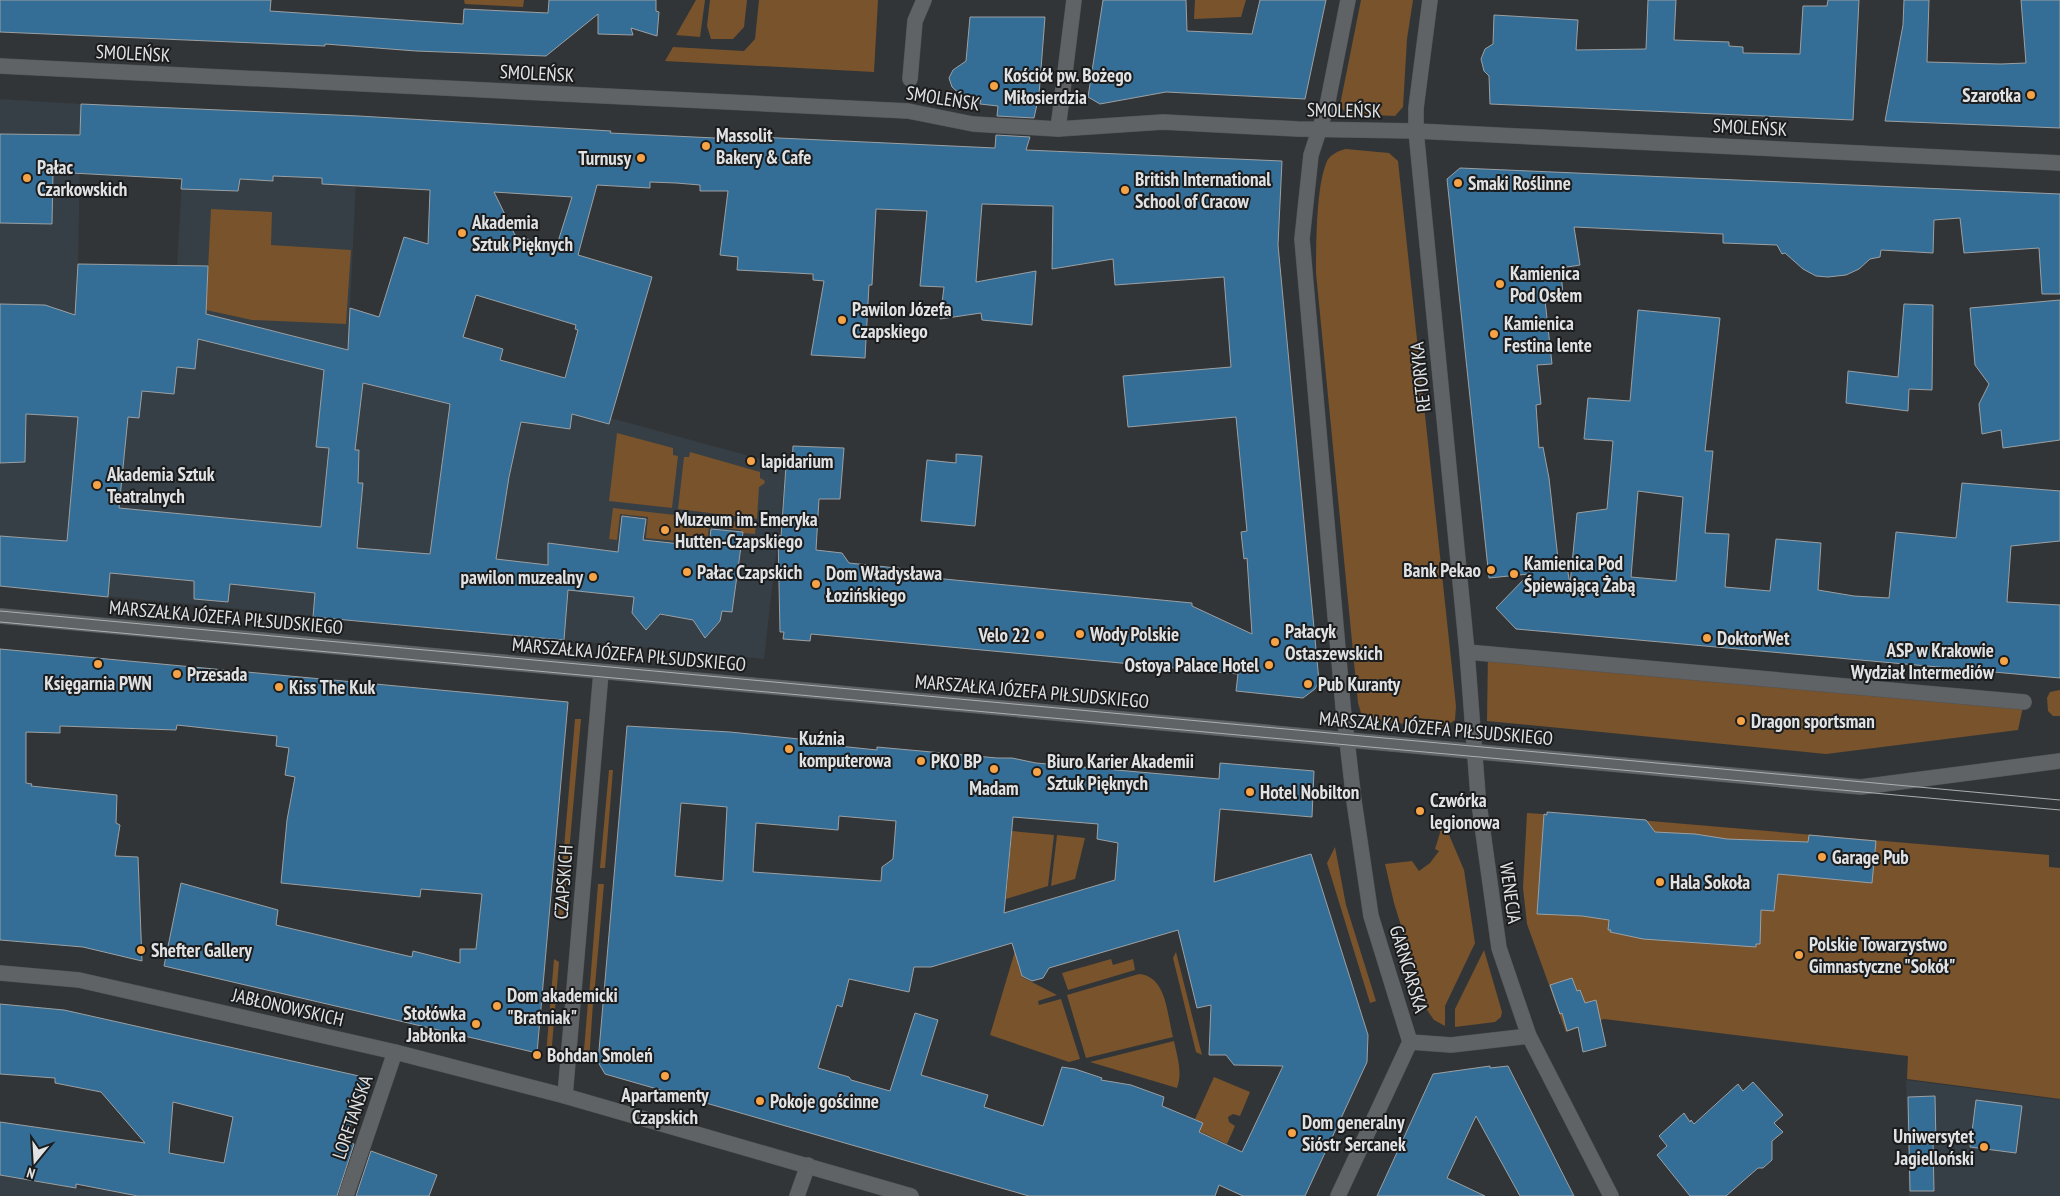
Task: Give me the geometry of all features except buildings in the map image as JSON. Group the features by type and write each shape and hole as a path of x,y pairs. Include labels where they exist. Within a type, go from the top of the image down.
{"street":[{"path":"910,79 916,21 924,0"},
{"path":"1058,129 1074,0"},
{"path":"1348,0 1327,106 1310,156 1302,239 1348,740"},
{"name":"RETORYKA","path":"1430,0 1416,108 1416,131 1467,652 1474,751"},
{"name":"SMOLEŃSK","path":"0,66 908,111 973,124 1058,129 1163,122 1416,131 2060,163"},
{"name":"MARSZAŁKA JÓZEFA PIŁSUDSKIEGO","path":"0,616 1862,787 2060,761"},
{"path":"1467,652 2024,702"},
{"name":"CZAPSKICH","path":"565,1096 571,1050 584,864 601,672"},
{"name":"GARNCARSKA","path":"1338,1196 1410,1042 1371,916 1348,740"},
{"name":"WENECJA","path":"1474,751 1482,834 1499,948 1529,1036 1611,1196"},
{"name":"JABŁONOWSKICH","path":"0,973 79,980 395,1052 565,1096 911,1196"},
{"path":"1410,1042 1451,1045 1529,1036"},
{"name":"LORETAŃSKA","path":"346,1196 395,1052"},
{"path":"797,1196 808,1165"}],"shaded area":[{"path":"464,0 524,0 523,7 465,4"},
{"path":"696,0 705,0 700,37 676,35"},
{"path":"710,0 747,0 744,27 733,39 711,39 707,26"},
{"path":"759,0 878,0 874,72 665,61 673,47 744,51 755,39"},
{"path":"1195,0 1246,0 1241,17 1194,19"},
{"path":"1361,0 1413,0 1407,39 1403,107 1395,116 1350,114 1344,111 1340,105"},
{"path":"0,99 81,104 78,264 175,303 186,108 359,116 348,351 567,406 786,466 764,659 0,586"},
{"path":"1346,149 1389,153 1398,161 1456,706 1455,720 1443,728 1369,720 1361,713 1358,703 1316,273 1317,216 1323,172 1331,156"},
{"path":"211,209 272,212 271,245 351,250 346,324 252,320 206,310"},
{"path":"617,433 673,448 673,455 678,456 672,508 609,501"},
{"path":"690,452 760,472 760,478 765,483 759,487 757,519 678,509 684,457 689,457"},
{"path":"613,508 756,524 755,534 742,533 741,530 709,526 707,544 646,538 648,517 620,514 617,540 609,539"},
{"path":"1488,653 2024,702 2018,730 1826,754 1487,721"},
{"path":"2060,690 2060,716 2053,716 2048,711 2047,698 2050,692"},
{"path":"575,719 581,719 563,919 558,918"},
{"path":"609,770 613,770 605,868 600,868"},
{"name":"Polskie Towarzystwo Gimnastyczne \"Sokół\"","path":"1527,813 1650,821 2049,855 2049,867 2060,868 2060,1099 1907,1079 1908,1056 1604,1019 1566,1032 1527,924 1523,888"},
{"path":"1439,821 1447,822 1447,830 1464,870 1475,943 1445,1006 1445,1026 1434,1020 1427,1010 1394,903 1385,864 1412,861 1419,871 1430,863 1439,851 1435,849 1440,833"},
{"path":"1012,831 1054,835 1048,886 1006,899"},
{"path":"1057,835 1085,838 1075,879 1051,886"},
{"path":"1335,847 1346,905 1376,1001 1370,1003 1327,863"},
{"path":"598,884 604,884 594,997 589,996"},
{"path":"1018,941 1023,954 1018,965 1022,977 1057,995 1038,1001 1039,1005 1061,999 1080,1059 1069,1062 990,1035"},
{"path":"1484,950 1502,1012 1501,1017 1495,1022 1455,1027 1455,1009"},
{"path":"1176,952 1202,1055 1196,1052 1173,958"},
{"path":"554,959 559,962 551,1057 546,1055"},
{"path":"1111,959 1113,965 1133,959 1135,970 1068,990 1062,973"},
{"path":"1139,974 1148,976 1160,989 1167,1008 1173,1037 1086,1058 1067,995"},
{"path":"588,1002 593,1003 589,1062 583,1062"},
{"path":"1174,1041 1179,1070 1177,1088 1090,1062"},
{"path":"1214,1077 1250,1092 1240,1116 1233,1114 1228,1117 1229,1122 1235,1126 1227,1144 1199,1131 1203,1123 1195,1119"},
{"name":"Uniwersytet Jagielloński","path":"1906,1080 2060,1100 2060,1196 1909,1196"},
{"path":"0,1175 77,1188 104,1190 138,1196 0,1196"}],"tram line":[{"path":"0,611 2060,800"},
{"path":"0,622 2060,810"}],"place":[{"name":"Kościół pw. Bożego Miłosierdzia","path":"994,86"},
{"name":"Szarotka","path":"2031,95"},
{"name":"Massolit Bakery & Cafe","path":"706,146"},
{"name":"Turnusy","path":"641,158"},
{"name":"Pałac Czarkowskich","path":"27,178"},
{"name":"Smaki Roślinne","path":"1458,183"},
{"name":"British International School of Cracow","path":"1125,190"},
{"name":"Akademia Sztuk Pięknych","path":"462,233"},
{"name":"Kamienica Pod Osłem","path":"1500,284"},
{"name":"Pawilon Józefa Czapskiego","path":"842,320"},
{"name":"Kamienica Festina lente","path":"1494,334"},
{"name":"lapidarium","path":"751,461"},
{"name":"Akademia Sztuk Teatralnych","path":"97,485"},
{"name":"Muzeum im. Emeryka Hutten-Czapskiego","path":"665,530"},
{"name":"Bank Pekao","path":"1491,570"},
{"name":"Pałac Czapskich","path":"687,572"},
{"name":"Kamienica Pod Śpiewającą Żabą","path":"1514,574"},
{"name":"pawilon muzealny","path":"593,577"},
{"name":"Dom Władysława Łozińskiego","path":"816,584"},
{"name":"Wody Polskie","path":"1080,634"},
{"name":"Velo 22","path":"1040,635"},
{"name":"DoktorWet","path":"1707,638"},
{"name":"Pałacyk Ostaszewskich","path":"1275,642"},
{"name":"ASP w Krakowie Wydział Intermediów","path":"2004,661"},
{"name":"Księgarnia PWN","path":"98,664"},
{"name":"Ostoya Palace Hotel","path":"1269,665"},
{"name":"Przesada","path":"177,674"},
{"name":"Pub Kuranty","path":"1308,684"},
{"name":"Kiss The Kuk","path":"279,687"},
{"name":"Dragon sportsman","path":"1741,721"},
{"name":"Kuźnia komputerowa","path":"789,749"},
{"name":"PKO BP","path":"921,761"},
{"name":"Madam","path":"994,769"},
{"name":"Biuro Karier Akademii Sztuk Pięknych","path":"1037,772"},
{"name":"Hotel Nobilton","path":"1250,792"},
{"name":"Czwórka legionowa","path":"1420,811"},
{"name":"Garage Pub","path":"1822,857"},
{"name":"Hala Sokoła","path":"1660,882"},
{"name":"Shefter Gallery","path":"141,950"},
{"name":"Polskie Towarzystwo Gimnastyczne \"Sokół\"","path":"1799,955"},
{"name":"Dom akademicki \"Bratniak\"","path":"497,1006"},
{"name":"Stołówka Jabłonka","path":"476,1024"},
{"name":"Bohdan Smoleń","path":"537,1055"},
{"name":"Apartamenty Czapskich","path":"665,1076"},
{"name":"Pokoje gościnne","path":"760,1101"},
{"name":"Dom generalny Sióstr Sercanek","path":"1292,1133"},
{"name":"Uniwersytet Jagielloński","path":"1984,1147"}]}
